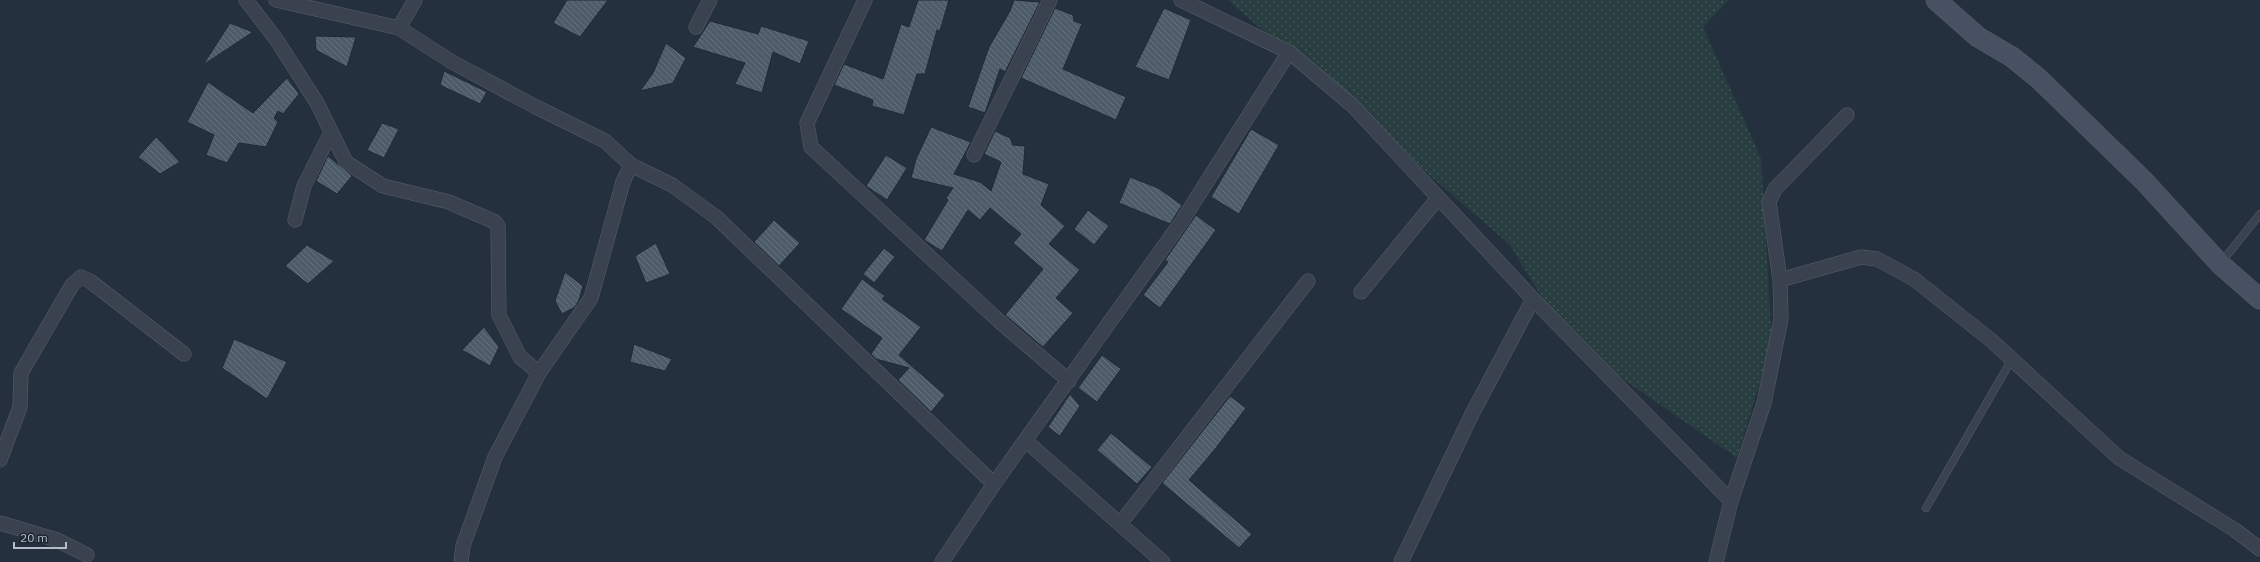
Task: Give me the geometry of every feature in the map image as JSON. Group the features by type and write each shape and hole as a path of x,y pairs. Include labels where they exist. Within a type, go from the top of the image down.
{"street":[{"path":"246,0 276,39 317,102 346,162 368,178 384,186 449,202 495,222 498,226 498,315 520,357 539,373"},
{"path":"276,0 398,28 459,65 534,106 605,141 631,165 672,185 716,217 994,484"},
{"path":"398,28 415,0"},
{"path":"696,27 710,0"},
{"path":"865,0 807,123 811,147 999,321 1069,381"},
{"path":"974,155 1050,0"},
{"path":"1181,0 1288,52 1352,105 1533,299 1731,501"},
{"path":"1936,0 1978,37 2012,57 2038,78 2144,181 2220,264 2260,299"},
{"path":"942,562 994,484 1182,221 1288,52"},
{"path":"1716,562 1731,501 1764,403 1781,319 1780,280 1769,202 1775,189 1847,115"},
{"path":"295,220 304,186 331,132"},
{"path":"461,562 463,546 495,457 539,373 591,298 623,182 631,165"},
{"path":"1361,292 1438,198"},
{"path":"1780,280 1861,256 1877,259 1914,279 2012,359 2119,458 2236,530 2260,549"},
{"path":"0,460 20,407 21,373 72,285 80,277 90,282 184,354"},
{"path":"1120,524 1308,281"},
{"path":"1401,562 1473,412 1533,299"},
{"path":"1026,441 1163,562"},
{"path":"0,523 57,540 87,556"}],"lane":[{"path":"2220,264 2260,214"},
{"path":"1926,508 2012,359"}],"green space":[{"path":"1228,0 1729,0 1703,27 1761,158 1772,342 1737,458 1613,372 1546,304 1510,245"}],"building":[{"path":"567,0 608,0 580,37 553,23"},
{"path":"918,0 949,0 940,31 937,30 925,74 917,74 904,115 872,106 873,100 834,85 844,64 883,79 901,24 909,27"},
{"path":"1014,0 1040,2 1005,72 1000,69 985,113 968,107 989,47 1010,11"},
{"path":"1055,8 1073,15 1074,21 1082,24 1063,69 1126,97 1116,120 1021,78"},
{"path":"1164,8 1191,20 1169,80 1135,67"},
{"path":"710,21 758,34 761,26 809,41 800,64 773,52 762,93 735,84 745,63 693,47"},
{"path":"230,23 253,32 203,65"},
{"path":"315,36 356,37 347,67 316,50"},
{"path":"666,43 686,58 673,83 640,91 653,73"},
{"path":"444,71 487,92 480,104 440,85"},
{"path":"287,78 299,94 283,114 278,111 274,118 278,122 266,147 239,143 227,163 206,155 214,135 187,122 208,82 253,113"},
{"path":"382,123 399,129 384,158 367,150"},
{"path":"931,127 971,142 954,174 980,182 991,191 1001,162 984,154 995,131 1010,138 1013,145 1025,146 1023,174 1049,184 1041,205 1065,226 1049,244 1080,270 1056,298 1073,313 1043,347 1005,315 1043,269 1013,243 1021,234 990,208 980,220 968,210 942,251 924,240 948,200 946,198 953,188 911,178 916,159"},
{"path":"1251,129 1279,145 1239,214 1211,197"},
{"path":"156,137 180,162 160,174 138,157"},
{"path":"886,155 907,168 887,200 866,186"},
{"path":"328,156 352,176 337,194 316,181"},
{"path":"1130,177 1158,188 1182,205 1170,224 1119,203"},
{"path":"1088,210 1109,226 1094,245 1074,229"},
{"path":"1196,215 1216,230 1160,308 1143,295 1168,262 1165,260"},
{"path":"774,220 800,243 779,266 754,242"},
{"path":"656,243 670,274 646,283 635,256"},
{"path":"307,245 334,261 308,284 285,266"},
{"path":"884,248 895,257 874,283 863,274"},
{"path":"565,272 583,286 579,300 575,307 562,314 555,301"},
{"path":"862,279 885,296 882,299 921,327 899,355 945,395 931,412 898,380 909,368 876,359 871,354 882,338 841,309"},
{"path":"484,327 499,347 490,366 462,350"},
{"path":"234,339 287,362 267,399 222,368"},
{"path":"634,344 672,359 665,371 630,362"},
{"path":"1102,355 1121,369 1097,402 1078,388"},
{"path":"1070,394 1080,406 1060,436 1048,427"},
{"path":"1230,396 1246,408 1216,448 1189,480 1252,534 1239,548 1162,483"},
{"path":"1111,433 1152,467 1137,484 1097,450"}]}
